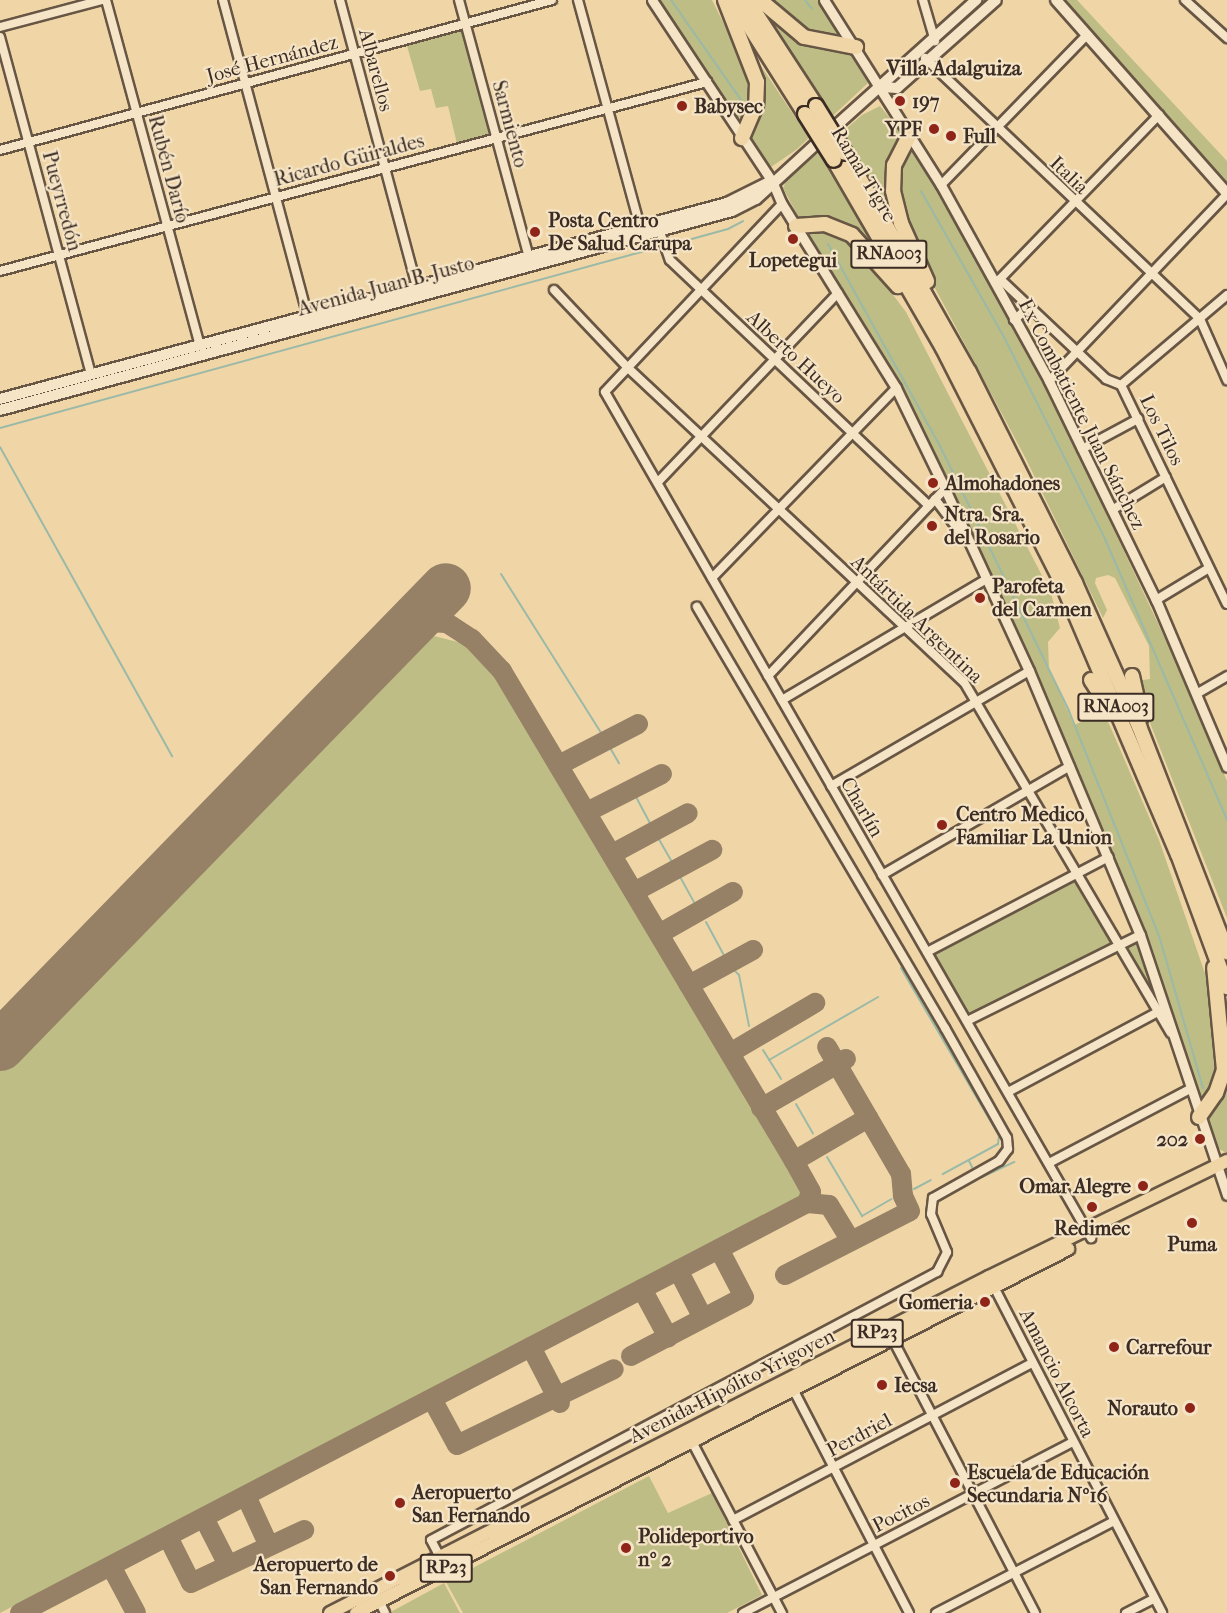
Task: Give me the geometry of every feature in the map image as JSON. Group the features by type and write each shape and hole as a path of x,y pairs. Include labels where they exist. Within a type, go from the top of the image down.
{"highway":[{"path":"725,0 757,82 756,105 742,138"},
{"name":"RNA003","path":"733,0 811,110"},
{"name":"RNA003","path":"747,0 811,110"},
{"path":"760,0 804,37 856,46"},
{"name":"Ramal Tigre","path":"811,110 950,335"},
{"path":"910,134 894,165 894,198 950,335"},
{"name":"Ramal Tigre","path":"840,156 943,348"},
{"path":"796,226 834,226 861,242 887,270 943,348"},
{"name":"RNA003","path":"950,335 1075,583 1151,757 1207,895 1227,952"},
{"name":"RNA003","path":"943,348 1063,585 1134,748 1227,987"},
{"path":"1022,505 1066,607"},
{"path":"1075,583 1101,622"},
{"path":"1132,676 1151,757"},
{"path":"1091,680 1134,748"},
{"path":"1207,895 1227,934"},
{"path":"1199,1117 1216,1093 1225,1061 1213,961 1200,913"}],"main road":[{"path":"838,124 882,87 917,51 976,0"},
{"path":"882,87 897,88 996,0"},
{"path":"1056,0 1227,194"},
{"name":"Avenida Juan B. Justo","path":"0,410 310,321 658,226 747,205 816,144"},
{"name":"Avenida Juan B. Justo","path":"0,399 200,346 310,321 417,287 529,257 641,231"},
{"name":"Avenida Hipólito Yrigoyen","path":"356,1613 382,1607 690,1436 991,1281 1089,1235 1222,1163"},
{"name":"Avenida Hipólito Yrigoyen","path":"330,1613 690,1436 793,1389 821,1368 892,1338 991,1281"}],"street":[{"path":"0,27 102,0"},
{"name":"Rubén Darío","path":"106,0 200,346"},
{"path":"223,0 310,321"},
{"name":"Albarellos","path":"340,0 417,287"},
{"name":"Sarmiento","path":"459,0 529,257"},
{"name":"José Hernández","path":"0,150 552,0"},
{"path":"578,0 641,231"},
{"path":"652,0 772,181 782,204 896,388 945,489 1029,671 1109,857 1140,935 1161,1011 1174,1036 1199,1117 1222,1163 1227,1195"},
{"name":"Ex Combatiente Juan Sánchez","path":"824,0 882,87 997,282 1014,320 1049,381 1156,600 1198,693 1227,767"},
{"path":"923,0 932,38 941,48"},
{"path":"1185,0 1225,34"},
{"path":"940,185 1086,36"},
{"name":"Pueyrredón","path":"0,37 91,374"},
{"name":"Italia","path":"917,51 1073,202 1200,319"},
{"name":"Ricardo Güiraldes","path":"0,271 706,82"},
{"path":"997,282 1159,115"},
{"path":"1049,381 1227,194"},
{"path":"627,367 782,204"},
{"name":"Alberto Hueyo","path":"658,226 665,254 929,506"},
{"name":"Los Tilos","path":"997,282 1029,308 1106,379 1121,385 1227,602"},
{"name":"Antártida Argentina","path":"554,290 627,367 700,437 964,682 1029,790 1117,945 1161,1011"},
{"path":"658,482 838,293"},
{"path":"1121,385 1227,295"},
{"path":"1014,320 1029,308"},
{"path":"1200,319 1227,380"},
{"name":"Charlín","path":"627,367 605,392 1089,1235"},
{"path":"712,578 896,388"},
{"path":"1082,449 1138,419"},
{"path":"1112,510 1166,477"},
{"path":"768,676 945,489"},
{"path":"935,499 970,544"},
{"path":"1156,600 1209,568"},
{"path":"782,700 987,579"},
{"path":"440,1557 431,1540 937,1272 947,1252 931,1214 933,1198 1003,1158 1008,1149 1007,1137 945,1028 697,607"},
{"path":"831,786 1029,671"},
{"path":"1198,693 1227,676"},
{"path":"882,874 1070,766"},
{"path":"927,952 1109,857"},
{"path":"967,1021 1140,935"},
{"path":"1008,1092 1161,1011"},
{"path":"1049,1163 1190,1089"},
{"name":"Amancio Alcorta","path":"991,1281 1162,1613"},
{"path":"892,1338 1035,1613"},
{"name":"Perdriel","path":"733,1520 1032,1363"},
{"path":"793,1389 909,1613"},
{"path":"690,1436 782,1613"},
{"name":"Pocitos","path":"743,1613 1073,1442"},
{"path":"936,1613 1114,1521"},
{"path":"1126,1613 1154,1599"}],"green space":[{"path":"651,0 712,0 745,66 751,107 746,117 735,118"},
{"path":"768,0 818,0 839,29 839,40 816,39"},
{"path":"1064,0 1077,0 1227,161 1227,184"},
{"path":"758,3 807,43 851,54 868,83 796,150 771,167 765,164 748,137 758,106 745,42 803,129 826,109"},
{"path":"465,23 497,138 458,148 448,106 436,108 431,89 420,91 405,39"},
{"path":"880,106 899,129 897,225 852,148 828,167 884,265 857,237 799,218 783,188 786,181 862,115"},
{"path":"907,149 921,157 1048,390 1188,687 1227,781 1227,918 1139,695 1136,681 1150,679 1149,646 1115,578 1108,575 1096,578 1095,583 1107,610 1103,618 1026,459 928,275 900,204 899,166"},
{"path":"819,227 860,251 906,312 1051,593 1060,628 1048,642 1049,669 1074,725 1098,715 1089,686 1110,726 1159,840 1210,988 1220,1070 1205,1101 1199,1099 1151,952 1033,668 932,455 805,234"},
{"path":"434,636 466,644 506,689 801,1189 800,1196 0,1613 0,1071 417,641"},
{"path":"1075,878 1112,943 967,1014 934,957 935,952"},
{"path":"1132,942 1139,943 1157,1002 1125,950"},
{"path":"1227,1067 1227,1153 1215,1147 1207,1121"},
{"name":"Polideportivo nº 2","path":"649,1476 668,1513 712,1493 762,1595 727,1613 463,1613 446,1582"},
{"path":"444,1583 460,1613 389,1613"}],"waterway":[{"path":"671,0 741,100"},
{"path":"805,0 812,9"},
{"path":"921,191 1004,337 1105,539 1227,820"},
{"path":"670,245 728,229 743,221"},
{"path":"828,244 939,444 1069,711 1160,939 1203,1088"},
{"path":"0,428 652,249"},
{"path":"0,447 172,756"},
{"path":"501,574 601,733"},
{"path":"609,746 619,763"},
{"path":"635,795 652,827"},
{"path":"657,836 674,865"},
{"path":"679,875 694,902"},
{"path":"706,922 726,959"},
{"path":"732,968 739,975 749,1026"},
{"path":"901,968 999,1136 998,1144 943,1174"},
{"path":"769,1060 878,997"},
{"path":"763,1050 781,1079"},
{"path":"796,1104 813,1134"},
{"path":"827,1157 862,1216 892,1199"},
{"path":"969,1161 972,1167"},
{"path":"980,1178 1015,1162"},
{"path":"914,1189 931,1180"}],"taxiway":[{"path":"406,630 428,622 447,623 472,639 502,671 794,1161 811,1192 807,1203"},
{"path":"559,765 638,724"},
{"path":"587,812 662,774"},
{"path":"612,854 688,813"},
{"path":"634,892 712,850"},
{"path":"659,934 733,892"},
{"path":"689,985 753,950"},
{"path":"730,1053 815,1003"},
{"path":"785,1275 910,1211 903,1196 901,1174 827,1047"},
{"path":"761,1108 846,1059"},
{"path":"794,1161 868,1118"},
{"path":"20,1613 807,1203 829,1205 851,1241"},
{"path":"631,1356 744,1297 719,1249"},
{"path":"678,1270 703,1318"},
{"path":"642,1289 668,1337"},
{"path":"531,1347 560,1403"},
{"path":"432,1399 457,1445 614,1369"},
{"path":"246,1496 269,1546"},
{"path":"204,1518 228,1565"},
{"path":"168,1537 191,1583 304,1530"},
{"path":"111,1566 136,1613"}],"runway":[{"path":"0,1046 446,588"}],"place":[{"name":"197","path":"900,101"},
{"name":"Babysec","path":"682,106"},
{"name":"YPF","path":"934,129"},
{"name":"Full","path":"951,136"},
{"name":"Posta Centro De Salud Carupa","path":"535,232"},
{"name":"Lopetegui","path":"793,239"},
{"name":"Almohadones","path":"933,483"},
{"name":"Ntra. Sra. del Rosario","path":"932,526"},
{"name":"Parofeta del Carmen","path":"980,598"},
{"name":"Centro Medico Familiar La Union","path":"942,825"},
{"name":"202","path":"1200,1139"},
{"name":"Omar Alegre","path":"1143,1186"},
{"name":"Redimec","path":"1092,1207"},
{"name":"Puma","path":"1192,1223"},
{"name":"Gomeria","path":"985,1302"},
{"name":"Carrefour","path":"1114,1347"},
{"name":"Iecsa","path":"882,1385"},
{"name":"Norauto","path":"1190,1408"},
{"name":"Escuela de Educación Secundaria Nº16","path":"955,1483"},
{"name":"Aeropuerto San Fernando","path":"400,1503"},
{"name":"Polideportivo nº 2","path":"626,1548"},
{"name":"Aeropuerto de San Fernando","path":"390,1576"}],"district":[{"name":"Villa Adalguiza","path":"954,68"}]}
